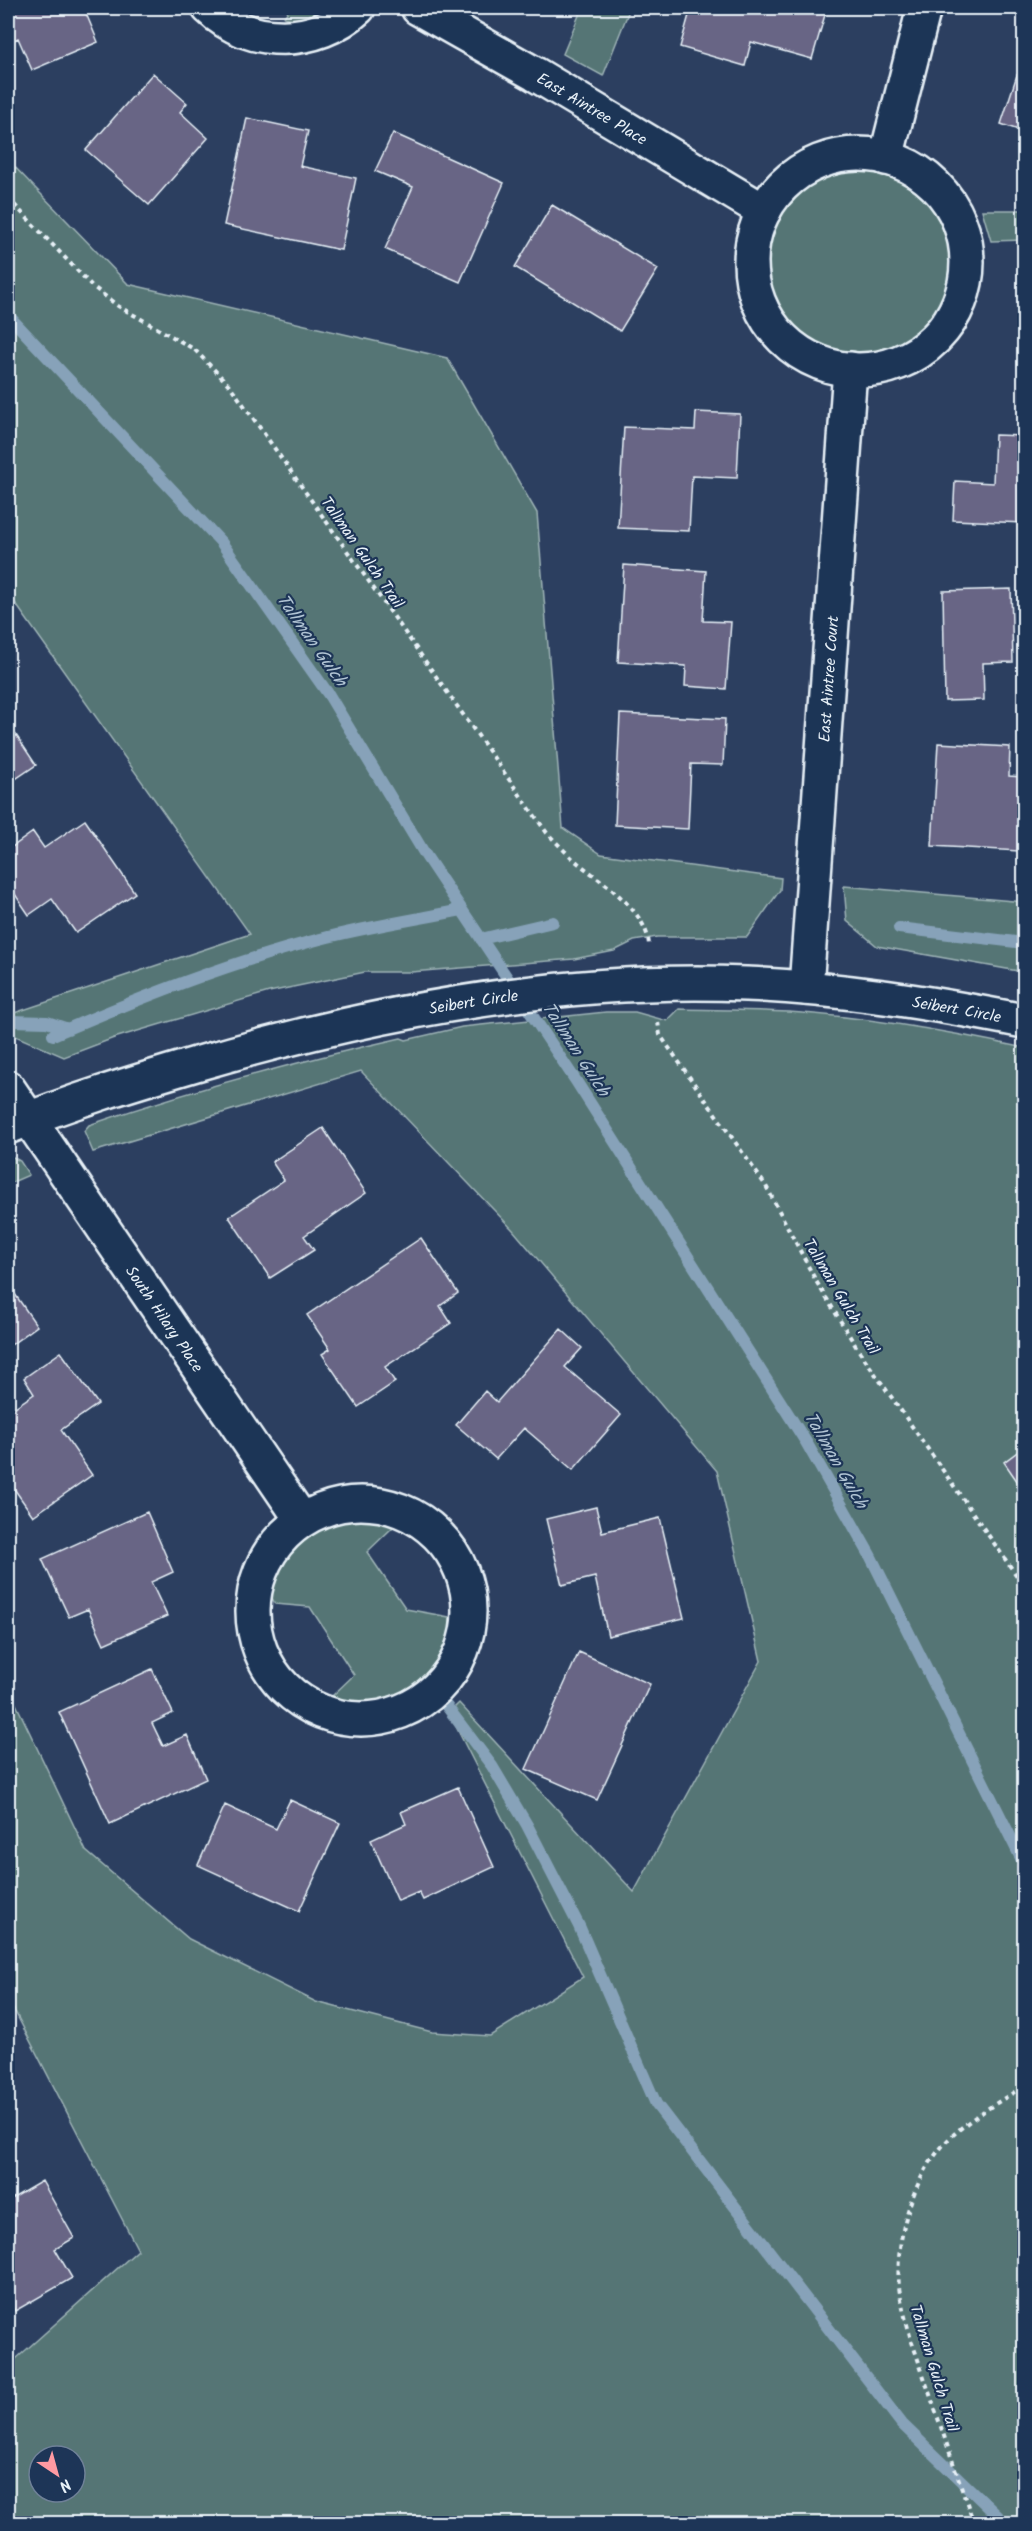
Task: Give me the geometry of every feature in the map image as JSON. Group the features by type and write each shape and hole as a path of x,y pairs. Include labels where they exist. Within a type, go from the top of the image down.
{"street":[{"path":"209,8 242,30 275,38 310,34 342,21 358,8"},
{"name":"East Aintree Place","path":"418,8 535,74 764,211"},
{"path":"886,158 924,8"},
{"path":"854,154 886,158 920,174 938,188 955,213 964,242 966,272 959,301 952,315 934,339 922,349 896,363 873,368 835,367 806,357 782,338 764,314 753,285 751,254 753,239 764,211 783,185 809,167 839,156 854,154"},
{"name":"East Aintree Court","path":"806,988 850,369"},
{"name":"Seibert Circle","path":"18,1122 141,1080 258,1047 371,1020 449,1005 592,988 685,983 806,988 915,1000 1024,1021"},
{"name":"South Hilary Place","path":"8,1088 18,1122 302,1520"},
{"path":"363,1502 384,1504 405,1511 423,1521 440,1536 453,1553 463,1572 468,1592 470,1614 467,1635 460,1656 449,1674 418,1703 399,1713 378,1718 345,1718 329,1715 293,1695 275,1678 266,1664 259,1649 252,1618 255,1585 260,1569 278,1541 302,1520 321,1510 342,1504 363,1502"}],"path":[{"name":"Tallman Gulch Trail","path":"8,198 92,286 117,306 194,349 231,387 547,833 575,861 624,900 639,921 649,943 649,951"},
{"name":"Tallman Gulch Trail","path":"657,1018 660,1035 766,1186 821,1289 857,1348 1024,1586"},
{"name":"Tallman Gulch Trail","path":"974,2523 910,2336 903,2309 899,2287 903,2234 912,2201 933,2159 966,2124 1024,2087"}],"green space":[{"path":"290,8 333,8 297,20 284,17"},
{"path":"582,8 630,8 603,76 563,54"},
{"path":"8,160 128,284 447,358 537,513 563,828 601,854 781,878 780,890 747,937 657,937 634,941 614,951 574,959 411,972 365,972 269,992 114,1038 64,1057 13,1035 8,1027 8,1015 250,934 8,593"},
{"path":"859,171 894,178 910,186 923,198 935,211 943,227 950,262 943,297 935,313 923,326 910,338 894,346 859,353 824,346 808,338 795,326 783,313 775,297 768,262 775,227 783,211 795,198 808,186 824,178"},
{"path":"982,210 1024,210 1024,240 991,241"},
{"path":"844,886 1024,902 1024,972 877,946 847,921"},
{"path":"679,1009 789,1012 848,1017 1024,1048 1024,2523 8,2523 8,2366 138,2250 8,1998 8,1687 86,1851 189,1939 316,2002 432,2032 490,2036 583,1977 449,1713 459,1703 634,1892 761,1661 717,1471 513,1230 361,1071 93,1152 84,1131 89,1125 205,1088 401,1038 406,1040 462,1027 606,1012 635,1012 667,1021"},
{"path":"11,1156 20,1161 29,1175 8,1184 8,1158"},
{"path":"368,1517 384,1521 393,1527 367,1552 406,1609 449,1617 451,1633 440,1661 429,1674 402,1693 373,1703 330,1698 354,1675 310,1607 275,1604 271,1593 272,1583 281,1566 293,1548 307,1534 333,1522"}],"building":[{"path":"10,8 93,8 85,11 98,42 32,70 18,38 8,43 8,18 13,16"},
{"path":"691,8 827,8 812,59 751,42 745,66 680,47"},
{"path":"153,73 187,103 180,112 208,138 149,205 86,150"},
{"path":"1017,75 1024,77 1024,132 1001,124"},
{"path":"247,118 308,131 300,166 356,178 341,250 224,225"},
{"path":"393,133 504,183 460,282 385,249 413,187 375,171"},
{"path":"552,205 658,269 620,331 515,267"},
{"path":"696,412 740,414 737,478 692,476 689,531 618,528 624,427 695,430"},
{"path":"995,435 1024,436 1024,523 953,520 955,481 993,483"},
{"path":"624,565 706,571 703,621 731,622 726,689 685,686 686,666 618,662"},
{"path":"1011,589 1013,662 983,663 984,700 945,701 943,591"},
{"path":"620,714 725,719 723,765 691,764 688,829 615,825"},
{"path":"8,723 36,765 8,784"},
{"path":"938,743 1010,747 1009,776 1023,777 1019,851 932,846"},
{"path":"85,820 135,893 76,933 52,899 29,915 8,884 8,850 33,832 44,848"},
{"path":"323,1128 366,1193 304,1236 314,1250 270,1278 229,1217 284,1180 272,1162"},
{"path":"421,1238 458,1293 440,1306 451,1323 385,1367 395,1382 358,1407 322,1354 330,1349 307,1315"},
{"path":"8,1284 37,1326 8,1347"},
{"path":"561,1329 582,1348 565,1367 621,1415 573,1470 524,1428 496,1459 456,1425 485,1391 497,1402"},
{"path":"61,1352 98,1404 61,1430 92,1475 33,1516 8,1480 8,1412 34,1394 24,1378"},
{"path":"1024,1447 1024,1491 1004,1462"},
{"path":"596,1507 602,1532 660,1518 684,1618 608,1636 595,1577 562,1585 546,1519"},
{"path":"147,1512 173,1572 151,1582 167,1616 104,1644 88,1609 69,1617 42,1559"},
{"path":"579,1652 650,1684 597,1800 526,1769"},
{"path":"152,1669 173,1713 152,1723 163,1746 187,1735 206,1779 110,1824 59,1712"},
{"path":"458,1787 494,1867 423,1900 419,1892 398,1901 371,1840 406,1824 401,1812"},
{"path":"290,1800 340,1823 299,1911 198,1865 225,1805 276,1829"},
{"path":"42,2181 74,2238 55,2249 72,2278 15,2311 8,2298 8,2201"}],"waterway":[{"name":"Tallman Gulch","path":"8,315 221,542 329,695 426,856 576,1081 806,1442 870,1555 1024,1864"},
{"path":"53,1035 154,994 257,957 345,933 462,910"},
{"path":"481,939 553,922"},
{"path":"899,928 1024,943"},
{"path":"11,1021 47,1022 68,1029"},
{"path":"445,1704 492,1766 527,1825 579,1926 656,2104 902,2424 1006,2524"}]}
